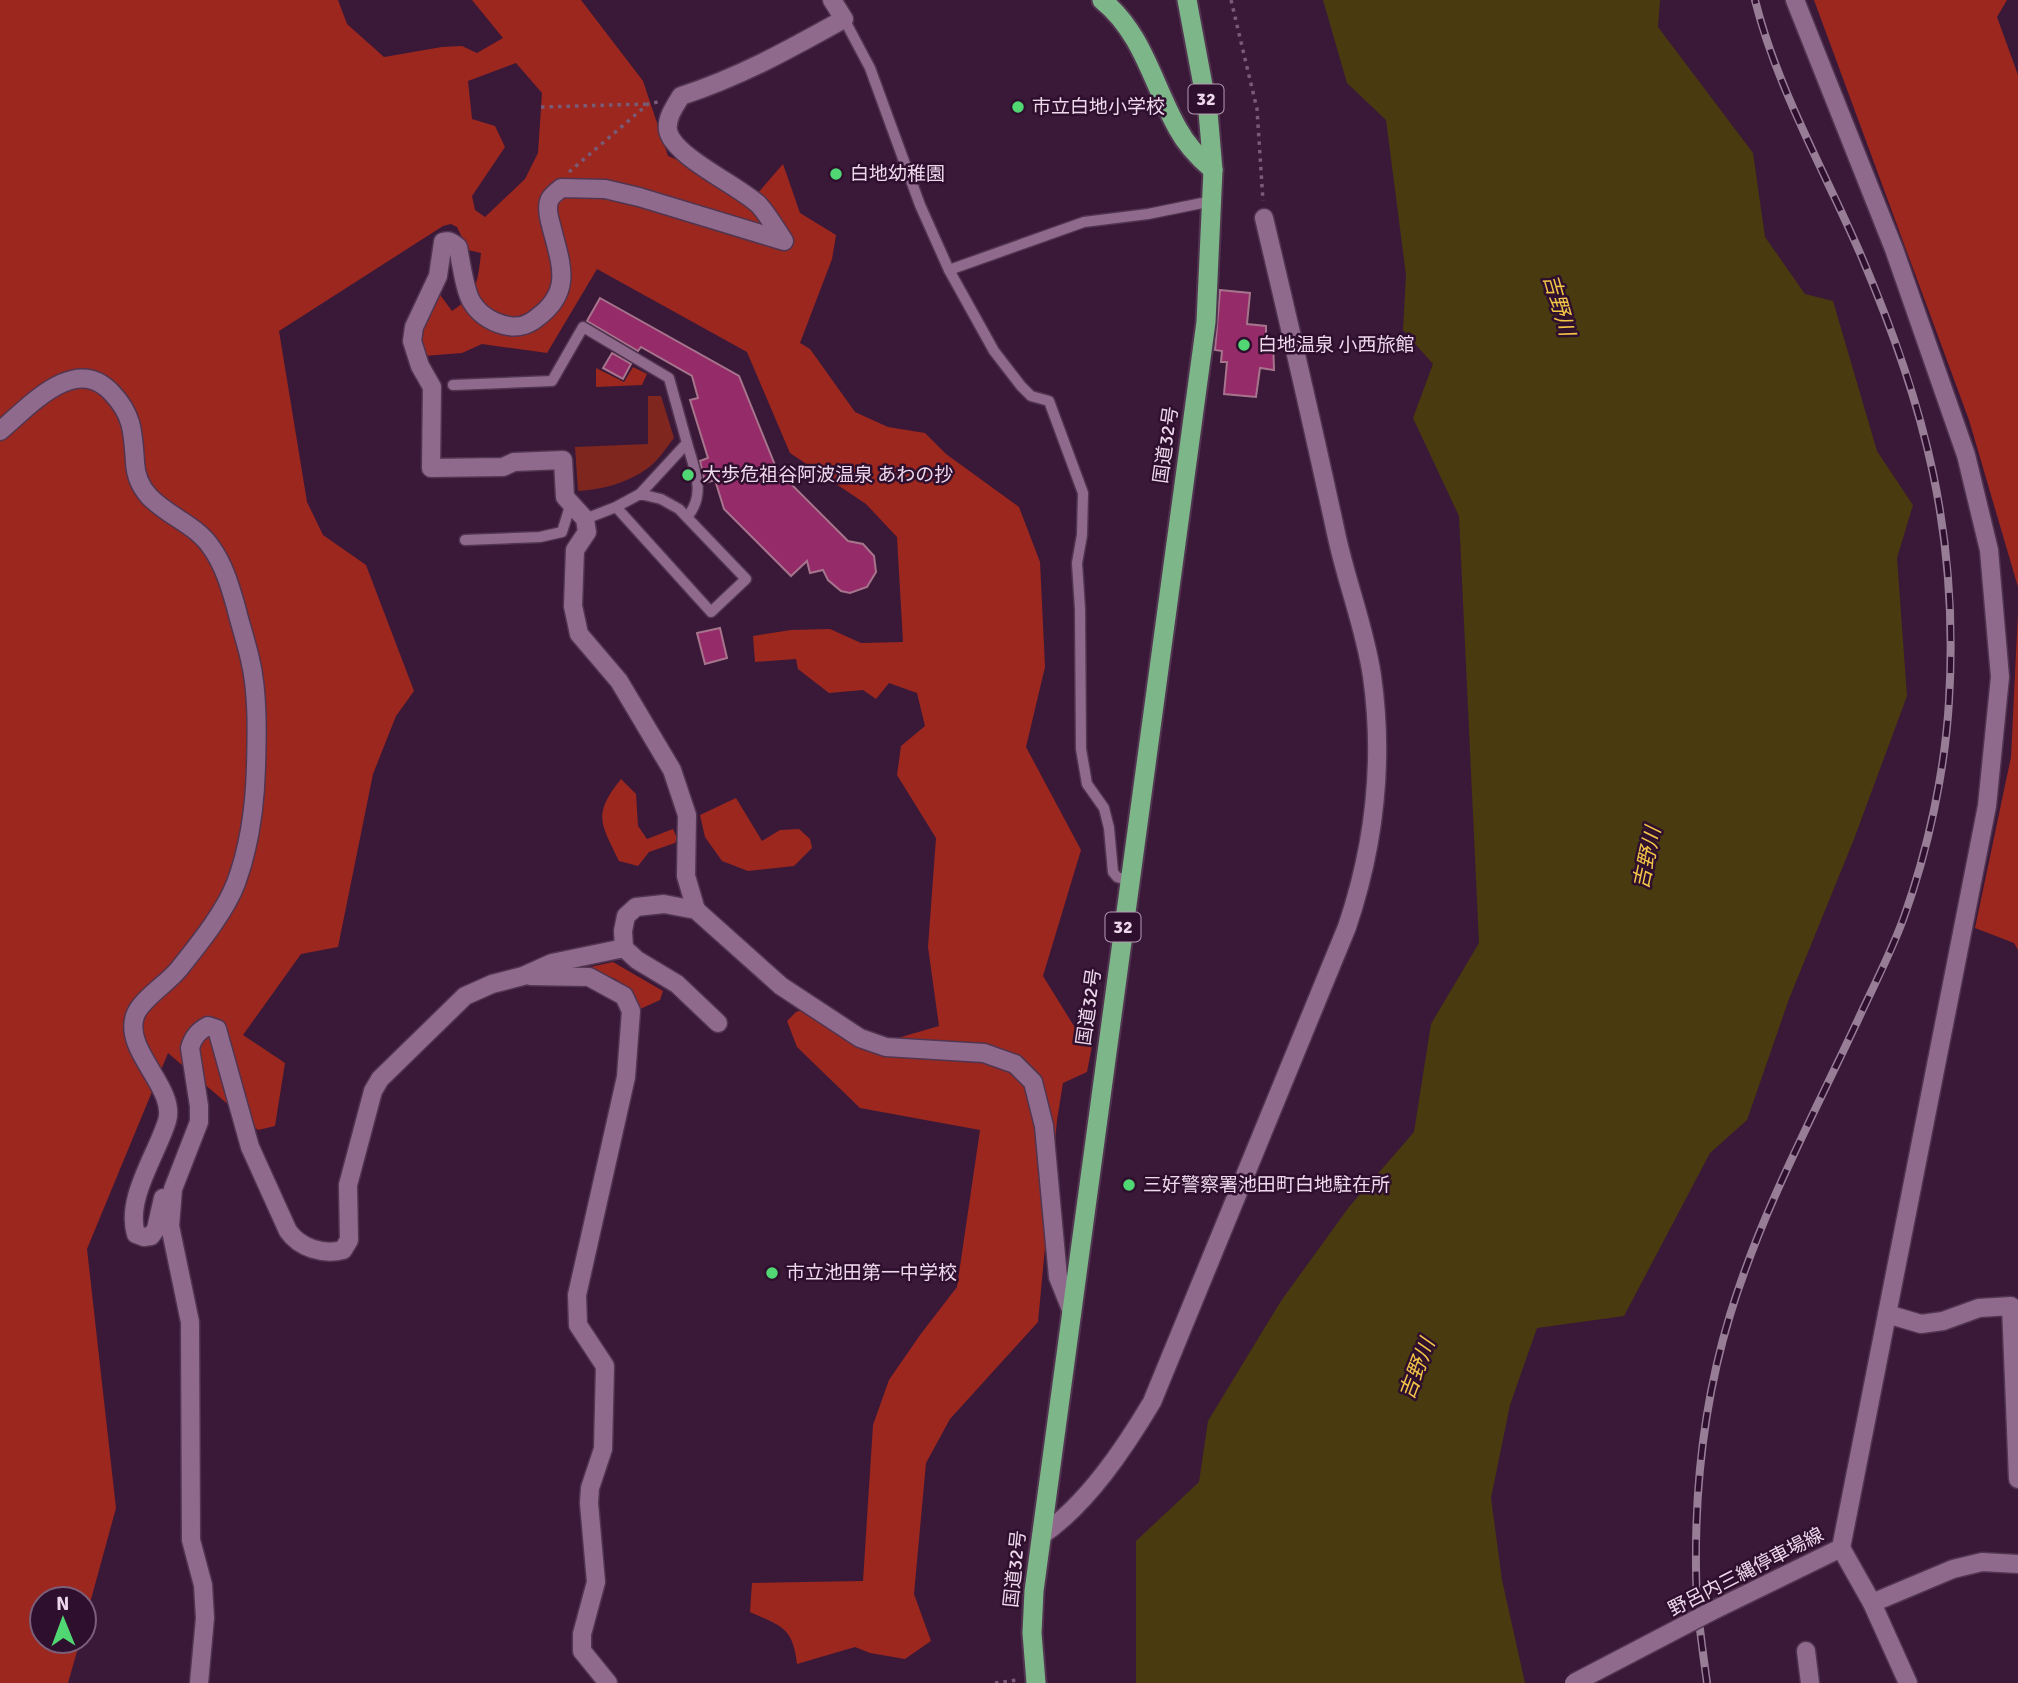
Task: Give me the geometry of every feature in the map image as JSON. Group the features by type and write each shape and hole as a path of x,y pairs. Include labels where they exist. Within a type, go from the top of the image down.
{"highway":[{"path":"1102,0 1116,11 1140,46 1177,129 1195,154 1213,170"},
{"name":"国道32号","path":"1180,0 1192,29"},
{"name":"国道32号","path":"1035,1680 1033,1619 1041,1535 1206,322 1213,170 1208,112 1187,0"}],"street":[{"path":"696,910 686,876 687,816 672,770 619,681 579,634 573,606 575,550 587,532 585,519 565,497 564,460 514,462 503,467 431,468 432,387 420,366 412,341 414,327 438,276 441,247 443,242 447,241 458,247 472,303 486,317 500,325 514,327 530,323 544,313 555,301 562,286 562,270 548,213 550,199 561,188 605,189 639,197 784,241 758,204 688,156 673,142 667,130 670,114 681,96 722,83 844,19 832,0"},
{"path":"1795,0 1894,249 1966,455 1989,550 2000,677 1987,806 1841,1548"},
{"path":"1041,1535 1061,1521 1117,1457 1152,1402 1348,927 1366,861 1377,774 1372,675 1339,547 1264,218"},
{"path":"0,431 37,399 64,382 78,377 94,379 103,384 125,407 134,437 135,466 142,489 166,512 211,546 228,579 251,661 256,769 248,838 236,884 221,910 177,971 141,1006 135,1016 136,1041 168,1104 168,1119 146,1171 133,1213 136,1234 151,1236 156,1229 164,1190 173,1189"},
{"path":"718,1023 677,984 637,960 624,948 626,916 636,907 664,904 696,910 782,986 860,1038 886,1047 984,1053 1015,1064 1033,1082 1044,1126 1058,1277 1072,1312"},
{"path":"199,1683 205,1618 203,1585 191,1539 190,1322 170,1226 173,1189 199,1122 200,1106 190,1048 200,1030 208,1026 217,1029 250,1147 288,1231 302,1246 332,1253 343,1250 349,1240 348,1185 373,1091 380,1079 465,996 552,963 624,948"},
{"path":"523,976 589,977 624,996 631,1011 626,1077 588,1240 576,1311 578,1325 605,1366 603,1449 590,1488 589,1503 596,1582 582,1634 582,1651 608,1683"},
{"path":"1886,1314 1921,1324 1943,1321 1979,1308 2014,1306 2018,1479"},
{"name":"野呂内三縄停車場線","path":"1574,1683 1841,1548 1872,1603 1908,1683"},
{"path":"1872,1603 1953,1569 1982,1562 2018,1564"},
{"path":"1806,1651 1810,1683"}],"lane":[{"path":"844,19 870,68 920,205 949,270 994,351 1031,396 1049,401 1083,493 1082,535 1077,563 1081,749 1087,784 1104,808 1109,828 1113,872 1130,881"},
{"path":"949,270 1084,222 1148,214 1212,201"},
{"path":"453,385 552,381 583,327 669,378 699,488 698,500 687,517"},
{"path":"585,519 640,494 687,443"},
{"path":"616,507 711,612 746,579 679,509 660,499 640,494"},
{"path":"465,540 540,537 562,532 571,503"}],"path":[{"path":"1231,0 1257,108 1264,218"},
{"path":"541,107 648,104 681,96"},
{"path":"561,188 570,170 648,104"},
{"path":"995,1683 1035,1680"}],"shaded area":[{"path":"0,0 338,0 347,24 384,57 462,46 477,53 503,38 472,0 581,0 643,81 668,156 758,193 783,164 800,213 836,235 832,259 800,343 810,349 855,412 888,427 925,433 946,454 1019,507 1040,562 1045,667 1026,747 1081,850 1043,976 1077,1031 1094,1035 1087,1072 1063,1083 1057,1120 1038,1322 950,1419 926,1463 914,1594 931,1641 905,1659 870,1653 855,1647 797,1664 792,1642 784,1629 750,1612 752,1583 863,1581 873,1425 889,1380 957,1287 980,1130 860,1108 797,1047 787,1021 796,1012 810,1008 828,1027 891,1040 939,1026 928,947 936,838 897,775 901,746 925,726 917,693 889,683 876,699 863,690 829,693 798,669 796,659 755,662 753,636 791,630 830,629 861,643 903,642 897,537 866,504 790,453 747,352 597,269 547,353 482,344 462,353 424,356 423,330 438,292 452,311 467,299 475,287 479,272 481,253 468,250 457,227 451,224 443,226 279,331 307,502 323,535 366,565 414,691 396,716 373,774 338,947 301,954 243,1035 285,1063 275,1126 258,1130 168,1053 87,1249 116,1508 95,1585 28,1585 28,1655 76,1655 68,1683 0,1683","holes":["516,63 542,93 538,153 525,179 485,217 475,210 472,196 505,147 495,126 472,119 468,81"]},
{"path":"1814,0 2007,0 1997,17 2018,75 2018,587 1969,420"},
{"path":"633,367 647,374 642,385 596,387 596,368 624,382"},
{"path":"648,396 661,396 674,438 655,462 632,478 614,485 578,491 575,447 648,444"},
{"path":"2018,612 2018,950 2014,943 1975,928 2011,757"},
{"path":"621,779 636,794 638,826 647,839 673,829 677,838 675,843 649,852 638,866 619,861 602,819 606,802"},
{"path":"736,798 762,841 780,830 799,829 810,839 812,848 794,866 748,871 722,861 705,837 700,815"},
{"path":"613,962 663,991 660,1000 638,1010 629,991 619,981 586,968"}],"water":[{"name":"吉野川","path":"1323,0 1660,0 1658,27 1753,153 1765,237 1805,294 1833,301 1877,451 1913,505 1897,558 1907,696 1854,839 1789,999 1747,1120 1710,1153 1624,1316 1537,1328 1510,1405 1491,1498 1502,1580 1525,1683 1136,1683 1136,1541 1199,1482 1208,1421 1281,1301 1349,1207 1414,1132 1431,1024 1479,943 1459,516 1413,418 1433,364 1403,330 1406,275 1386,120 1347,83"}],"building":[{"name":"白地温泉 小西旅館","path":"1220,290 1250,293 1247,324 1266,326 1266,340 1273,340 1274,370 1260,368 1256,397 1224,394 1227,362 1221,362 1222,351 1215,350"},
{"path":"600,298 739,376 777,470 848,541 863,544 874,556 876,572 867,587 850,593 841,591 828,580 823,570 810,573 807,561 791,576 724,509 715,480 705,483 700,461 708,458 690,400 698,398 692,376 641,347 638,351 587,321"},
{"path":"612,353 631,364 623,379 603,368"},
{"path":"720,628 727,658 705,664 697,633"}],"railway":[{"path":"1707,1683 1697,1597 1697,1504 1703,1440 1721,1346 1743,1277 1772,1203 1882,970 1904,917 1921,865 1944,755 1951,640 1948,582 1933,471 1903,364 1860,253 1788,97 1764,33 1755,0"}],"place":[{"name":"市立白地小学校","path":"1018,107"},
{"name":"白地幼稚園","path":"836,174"},
{"name":"白地温泉 小西旅館","path":"1244,345"},
{"name":"大歩危祖谷阿波温泉 あわの抄","path":"688,475"},
{"name":"三好警察署池田町白地駐在所","path":"1129,1185"},
{"name":"市立池田第一中学校","path":"772,1273"}]}
